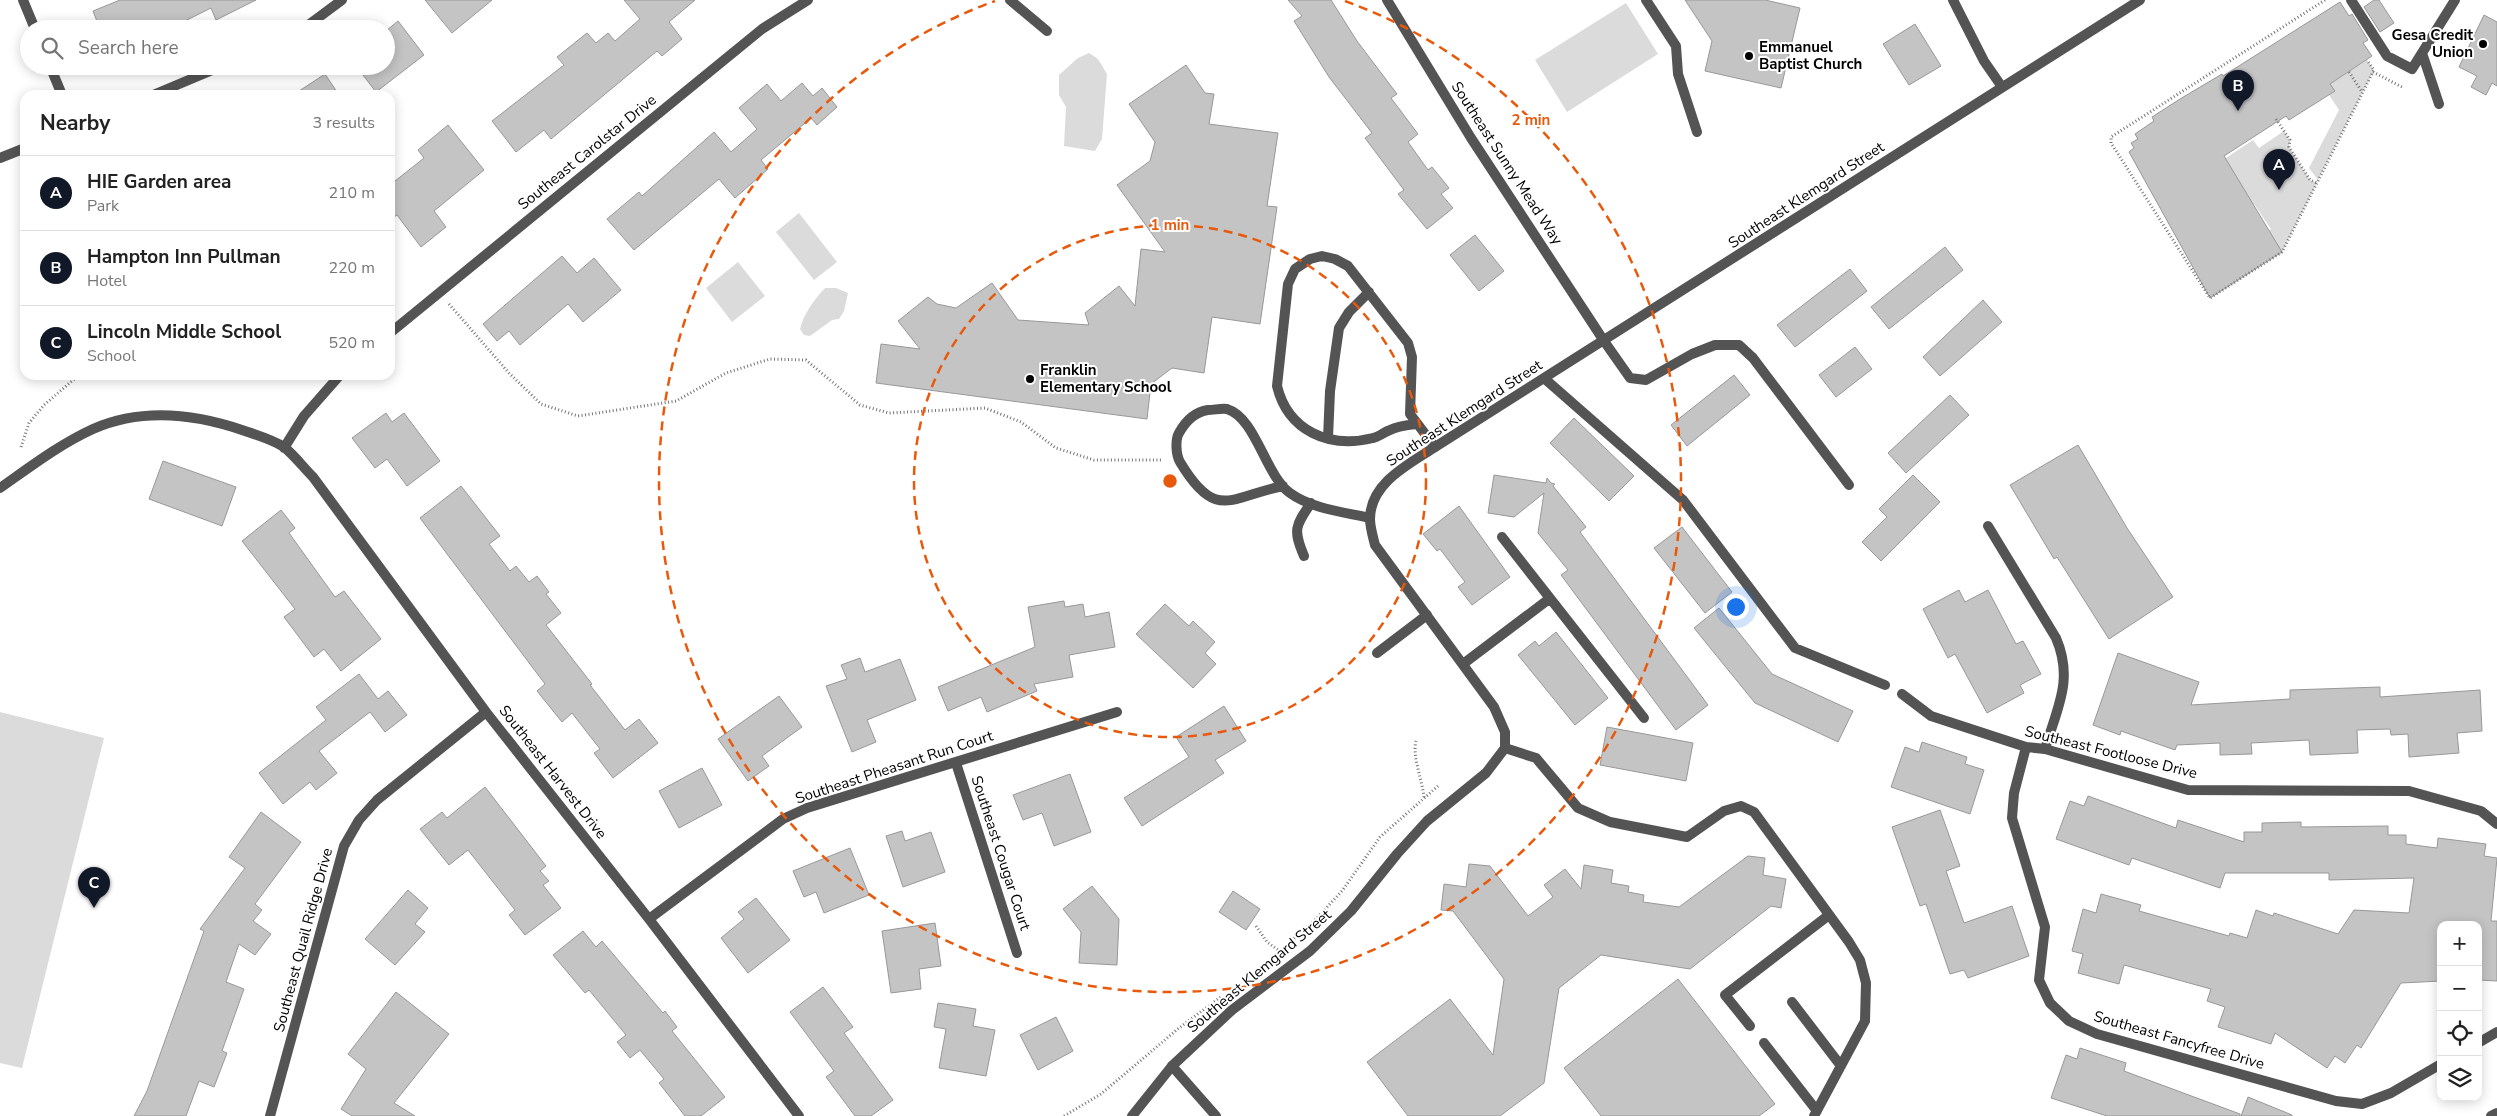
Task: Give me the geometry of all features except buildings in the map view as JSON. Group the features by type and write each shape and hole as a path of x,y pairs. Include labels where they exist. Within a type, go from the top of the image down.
{"street":[{"path":"23,0 31,20"},
{"path":"315,20 342,0"},
{"name":"Southeast Carolstar Drive","path":"395,329 762,29 808,0"},
{"path":"1010,0 1047,31"},
{"name":"Southeast Sunny Mead Way","path":"1386,0 1471,138 1604,342 1630,378 1646,380 1692,354 1715,345 1739,345 1753,358 1849,485"},
{"path":"1646,0 1676,46 1678,74 1697,132"},
{"path":"1953,0 1984,61 2002,87"},
{"name":"Southeast Klemgard Street","path":"1132,1116 1172,1066 1232,1010 1295,962 1351,911 1397,854 1427,822 1486,772 1505,748 1505,732 1494,707 1375,545 1370,518 1377,493 1396,473 2140,0"},
{"path":"2351,0 2387,56 2412,69 2456,0"},
{"path":"2422,53 2439,104"},
{"path":"54,75 60,90"},
{"path":"165,90 201,75"},
{"path":"0,158 20,150"},
{"path":"1416,424 1389,430 1375,438 1356,441 1315,435 1299,426 1288,413 1280,400 1277,386 1288,284 1295,269 1310,259 1322,256 1335,259 1348,266 1369,292 1408,343 1412,357 1410,414 1435,448"},
{"path":"1328,438 1330,391 1339,328 1349,312 1369,292"},
{"path":"1545,379 1683,500 1795,648 1885,685"},
{"path":"0,488 68,441 95,428 148,416 174,414 200,418 255,435 284,448 304,416 336,380"},
{"path":"1283,486 1226,502 1216,501 1193,480 1179,460 1178,434 1188,420 1201,411 1226,409 1238,415 1289,493 1311,503 1370,518"},
{"name":"Southeast Harvest Drive","path":"284,448 313,478 486,712 649,919 799,1116"},
{"path":"1304,556 1295,533 1298,521 1311,503"},
{"path":"1988,526 2056,638 2064,656 2065,680 2045,749"},
{"path":"1502,537 1644,718"},
{"path":"1463,664 1549,599"},
{"path":"1377,653 1427,615"},
{"name":"Southeast Footloose Drive","path":"1902,694 1931,716 2026,747 2045,749 2188,790 2409,790 2480,811 2497,824"},
{"name":"Southeast Quail Ridge Drive","path":"270,1116 348,839 359,820 377,800 486,712"},
{"name":"Southeast Pheasant Run Court","path":"649,919 783,819 807,808 1117,712"},
{"name":"Southeast Fancyfree Drive","path":"2026,747 2014,793 2012,818 2045,927 2039,980 2050,1004 2069,1021 2097,1034 2336,1101 2362,1104 2391,1093 2437,1066"},
{"path":"1505,748 1536,758 1578,808 1610,822 1687,837 1724,811 1740,806 1754,812 1860,960 1866,983 1865,1020 1816,1113 1764,1044"},
{"name":"Southeast Cougar Court","path":"956,763 1016,953"},
{"path":"1750,1026 1725,995 1829,915"},
{"path":"1792,1002 1841,1066"},
{"path":"2482,1040 2497,1032"},
{"path":"1172,1066 1216,1116"},
{"path":"2491,1116 2497,1113"}],"path":[{"path":"2325,0 2114,134 2110,140 2210,298 2282,252 2374,70 2367,60"},
{"path":"2348,72 2362,92"},
{"path":"2373,72 2402,87"},
{"path":"2276,119 2290,140 2289,147 2310,180 2317,183"},
{"path":"439,293 509,373 542,404 578,416 676,401 726,373 770,359 806,360 860,405 889,413 985,408 1021,422 1056,448 1094,460 1166,460"},
{"path":"22,447 29,423 44,405 73,380"},
{"path":"1416,741 1413,750 1422,777 1424,797"},
{"path":"1267,962 1316,920 1342,891 1380,836 1438,786"},
{"path":"1256,926 1267,942 1295,962"},
{"path":"1064,1116 1101,1094 1179,1028 1227,992"}],"shaded area":[{"path":"1626,3 1658,54 1567,112 1535,60"},
{"path":"1089,53 1098,59 1107,74 1102,139 1095,151 1064,146 1066,107 1059,95 1059,75 1078,58"},
{"path":"2367,60 2374,70 2318,180 2309,168 2339,110 2329,95 2330,84"},
{"path":"2284,131 2290,140 2289,147 2310,180 2317,183 2282,252 2268,231 2271,229 2254,204 2251,205 2247,199 2249,197 2236,176 2225,165 2226,158 2253,140 2259,148"},
{"path":"799,213 837,262 814,280 776,232"},
{"path":"738,262 765,296 732,322 706,288"},
{"path":"825,288 836,288 848,293 844,311 839,319 832,320 810,336 804,335 800,329 804,318 813,302"},
{"path":"0,712 104,738 22,1068 0,1063"}],"place":[{"name":"Gesa Credit Union","path":"2483,44"},
{"name":"Emmanuel Baptist Church","path":"1749,56"},
{"name":"Hampton Inn Pullman","path":"2238,111"},
{"name":"HIE Garden area","path":"2279,190"},
{"name":"Franklin Elementary School","path":"1030,379"},
{"name":"Lincoln Middle School","path":"94,908"}]}
